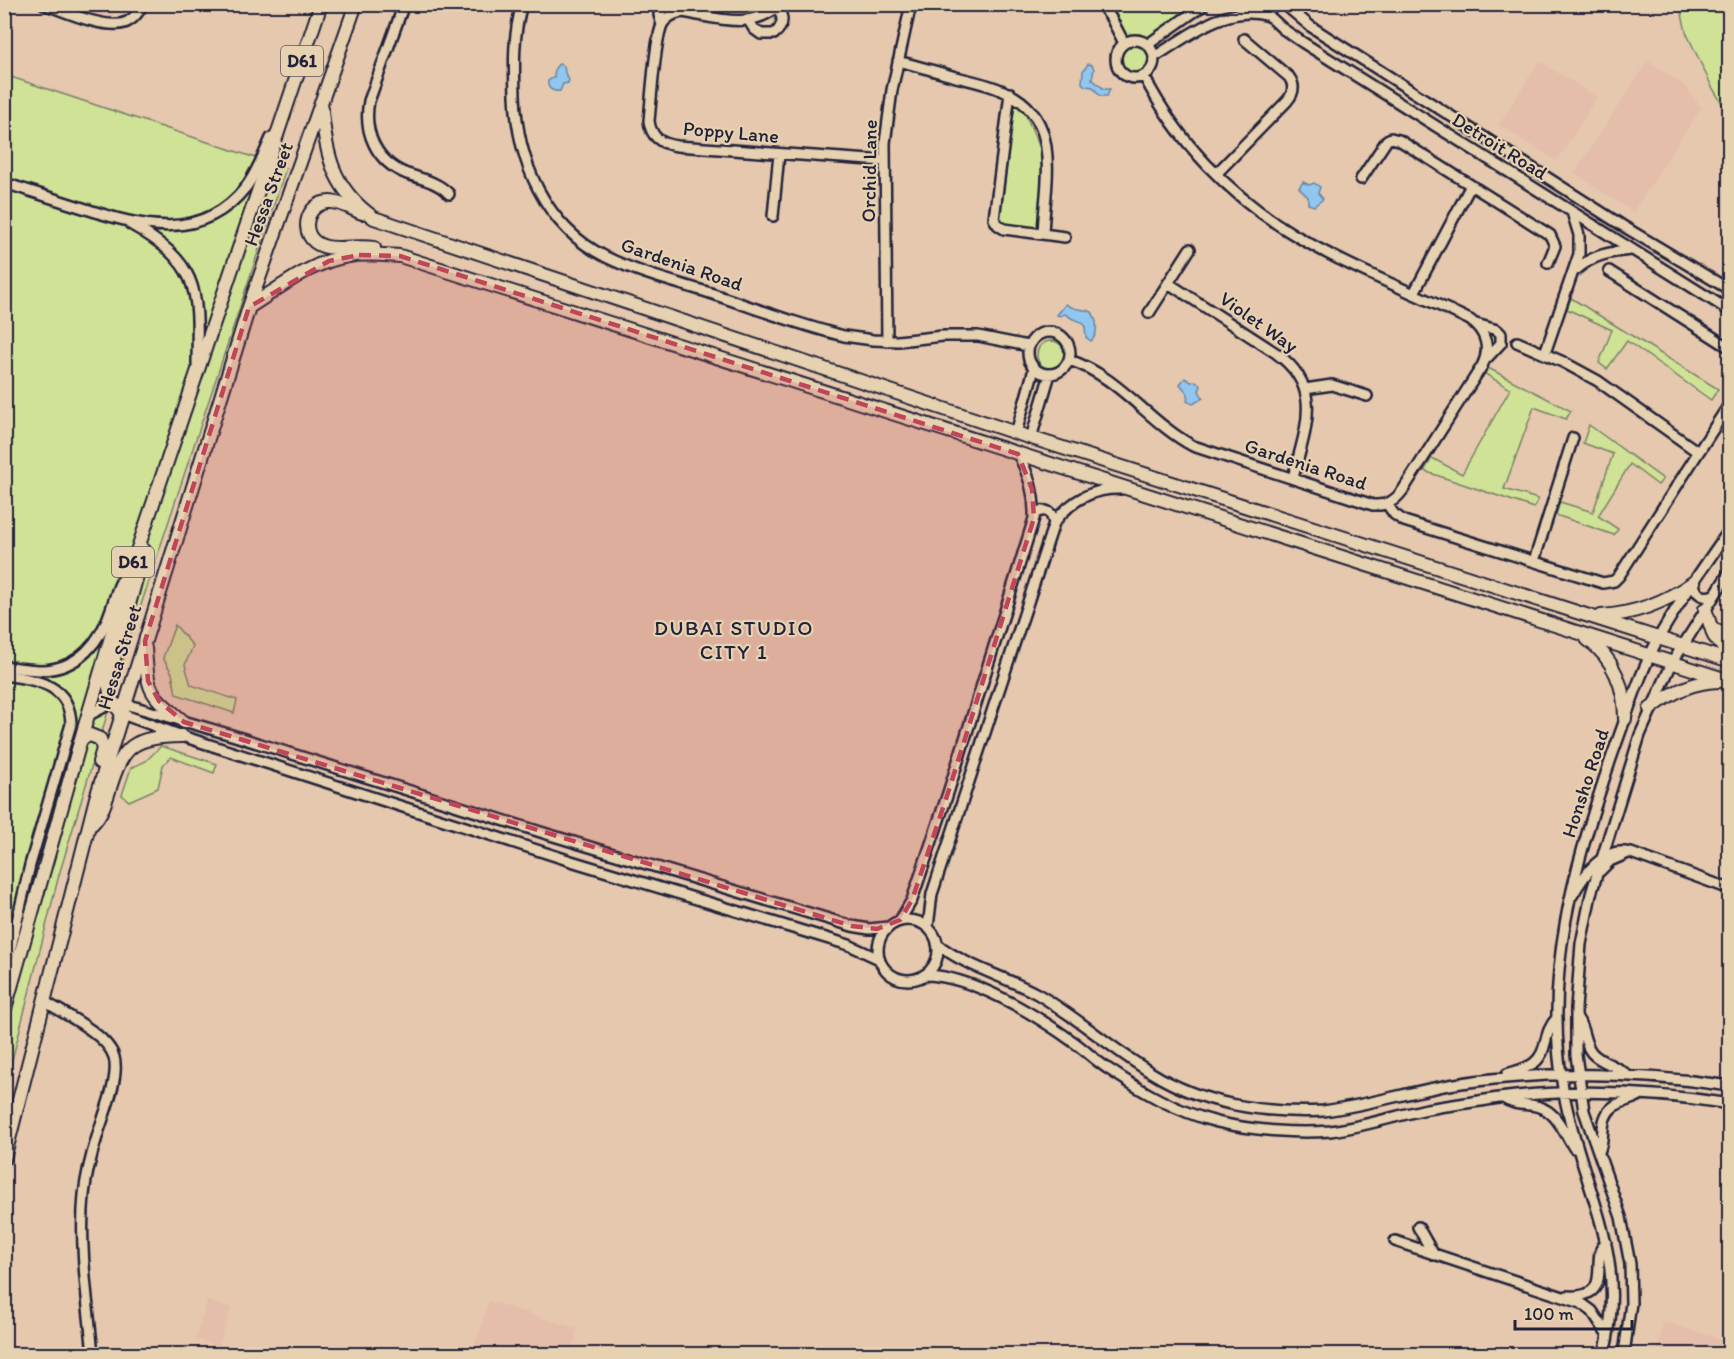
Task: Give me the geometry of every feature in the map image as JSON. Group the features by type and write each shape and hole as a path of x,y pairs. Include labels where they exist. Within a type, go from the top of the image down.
{"main road":[{"name":"Hessa Street","path":"4,1012 131,569 197,367 321,4"},
{"name":"Hessa Street","path":"4,1159 121,707 145,640 249,307 356,4"},
{"path":"321,102 327,149 333,170 350,197 374,218"},
{"path":"1729,681 400,256 370,247 324,247 312,239 307,219 315,207 335,202 374,218 1031,438 1730,659"},
{"path":"249,307 310,269 329,261 359,255 400,256"},
{"path":"121,707 109,691 108,681 142,561 146,522"},
{"path":"1592,616 1625,613 1646,608 1676,595 1694,582"},
{"path":"1705,609 1710,627 1730,659"},
{"path":"1582,635 1601,651 1615,671 1623,694 1625,719"},
{"path":"145,640 149,687 159,701 184,722"},
{"path":"1650,710 1687,687 1708,682 1729,681"},
{"path":"81,739 90,735 103,743 93,785 96,798"},
{"path":"89,826 103,809 117,765 129,749 149,739 182,736"}],"street":[{"path":"44,4 112,24 125,23 143,4"},
{"path":"404,4 372,91 367,111 369,131 377,150 390,165 404,173 439,186 449,194"},
{"name":"Gardenia Road","path":"522,4 513,50 515,114 527,165 541,196 555,216 573,235 594,251 630,267 830,333 858,339 887,341 961,336 995,338 1028,346"},
{"name":"Orchid Lane","path":"887,341 884,161 888,108 911,4"},
{"path":"1101,4 1112,18 1124,44"},
{"path":"1147,45 1205,4"},
{"name":"Detroit Road","path":"1256,4 1267,16 1302,42 1730,311"},
{"name":"Detroit Road","path":"1284,4 1317,30 1623,226 1730,290"},
{"name":"Poppy Lane","path":"749,21 761,34 774,34 782,23 782,15 779,6 764,16 749,21 734,21 683,12 676,6 665,6 659,15 662,25 649,121 655,137 665,144 677,146 884,161"},
{"path":"1154,57 1147,45 1135,40 1124,44 1116,54 1117,66 1125,76 1131,78 1144,76 1151,68 1154,57 1223,17 1245,12 1267,16"},
{"path":"1216,174 1287,101 1293,91 1289,76 1244,39"},
{"path":"898,61 991,85 1010,93 1032,112 1044,136 1047,154 1043,234"},
{"name":"Gardenia Road","path":"1069,360 1109,380 1172,432 1193,446 1373,505 1394,501 1403,490 1485,361 1501,343 1502,337 1497,330 1476,324 1361,269 1294,234 1260,211 1216,174 1191,148 1172,123 1144,76"},
{"path":"1010,93 994,219 1004,229 1065,237"},
{"path":"4,183 126,222 172,227 199,221 222,210 247,186 275,129 283,118"},
{"path":"1361,180 1384,144 1391,138 1395,138 1550,235 1555,246 1548,263"},
{"path":"773,216 779,154"},
{"path":"1414,293 1470,187"},
{"path":"1545,353 1562,299 1578,263 1580,244 1572,212"},
{"path":"126,222 167,247 184,268 190,280 197,306 197,367"},
{"path":"1149,313 1190,249"},
{"path":"1574,272 1585,262 1598,256 1631,250"},
{"path":"1609,271 1730,348"},
{"name":"Violet Way","path":"1168,283 1284,359 1299,375 1305,389 1308,414 1293,478"},
{"path":"1476,324 1486,341 1485,361"},
{"path":"1045,332 1059,334 1069,346 1069,360 1065,368 1058,372 1041,373 1029,362 1028,346 1032,339 1045,332"},
{"path":"1517,342 1545,353 1598,381 1698,452"},
{"path":"1016,433 1034,369"},
{"path":"1031,438 1050,374"},
{"path":"1305,389 1332,385 1367,396"},
{"path":"1387,504 1394,514 1404,521 1602,583 1610,583 1617,579 1730,403"},
{"path":"1534,561 1573,438"},
{"path":"1018,454 1027,471 1032,489 1034,518"},
{"path":"928,927 932,894 1054,523 1071,504 1085,496 1101,490 1126,490"},
{"path":"1054,523 1051,514 1046,510 1037,513 1034,518 948,794 912,900 900,920 888,927 880,936 877,947 879,959 889,974 907,980 924,975 958,980 1005,1000 1059,1032 1105,1067 1145,1092 1187,1112 1226,1124 1311,1132 1331,1130 1436,1108 1564,1092 1641,1094 1730,1104"},
{"name":"Honsho Road","path":"1581,1160 1564,1092 1557,1018 1559,962 1567,906 1582,846 1625,719 1650,656 1694,582 1730,529"},
{"path":"4,666 48,670 64,666 85,654 100,635 121,581 131,569"},
{"name":"Honsho Road","path":"1624,1354 1631,1303 1630,1264 1621,1217 1587,1123 1578,1074 1576,1016 1581,944 1589,901 1631,762 1650,710 1682,645 1730,571"},
{"path":"1694,582 1695,590 1701,595 1708,597 1715,594"},
{"path":"1710,627 1730,634"},
{"path":"4,675 38,681 55,689 67,705 71,724 30,865 4,977"},
{"path":"87,717 103,707 121,707 184,722 852,926 868,929 888,927"},
{"path":"121,707 182,736 571,861 849,945 879,959"},
{"path":"1567,906 1586,875 1603,858 1613,852 1631,853 1730,889"},
{"path":"1599,873 1610,861 1631,853"},
{"path":"900,920 915,920 928,927 937,944 935,963 924,975"},
{"path":"937,944 963,961 1020,986 1053,1004 1153,1074 1193,1093 1227,1103 1264,1110 1323,1111 1441,1086 1502,1078 1561,1074 1628,1076 1730,1086"},
{"path":"44,1001 104,1041 115,1063 114,1078 90,1159 84,1196 84,1257 93,1354"},
{"path":"1576,1016 1591,1051 1599,1059 1622,1070 1628,1076"},
{"path":"1502,1078 1535,1062 1543,1051 1548,1030 1557,1018"},
{"path":"1599,1152 1603,1140 1603,1122 1608,1112 1617,1105 1641,1094"},
{"path":"1503,1098 1515,1104 1537,1106 1551,1113 1581,1160 1602,1222 1612,1288 1604,1354"},
{"path":"1418,1227 1434,1255"},
{"path":"1395,1241 1581,1303 1592,1311 1608,1335"},
{"path":"1559,1295 1578,1296 1593,1288 1599,1278 1601,1248 1606,1242"}],"highlighted area":[{"path":"359,255 400,256 1018,454 1032,489 1034,518 948,793 912,900 900,920 877,929 852,926 184,722 159,701 148,681 145,641 249,307 329,261"}],"shaded area":[{"path":"59,5 117,5 111,22"},
{"path":"1539,61 1597,97 1557,161 1499,125"},
{"path":"1648,61 1684,85 1701,108 1633,212 1574,173"},
{"path":"207,1301 231,1308 219,1346 195,1339"},
{"path":"489,1301 578,1329 570,1354 472,1354"},
{"path":"1663,1321 1722,1340 1718,1354 1657,1354"}],"green space":[{"path":"1108,4 1200,5 1147,38 1140,34 1124,35 1106,7"},
{"path":"1680,5 1729,5 1729,115 1712,87 1686,32"},
{"path":"1133,43 1139,44 1147,52 1147,64 1139,72 1133,73 1127,72 1119,64 1118,58 1119,52 1127,44"},
{"path":"5,75 286,168 130,638 59,875 5,1088"},
{"path":"1011,100 1024,111 1043,155 1038,229 1003,225 998,218"},
{"path":"1571,298 1718,389 1711,400 1627,341 1607,369 1599,363 1612,330 1567,309"},
{"path":"1051,341 1061,345 1065,355 1061,365 1051,369 1041,365 1037,355 1041,345"},
{"path":"1488,368 1571,411 1566,419 1534,407 1504,489 1538,499 1534,508 1424,471 1432,458 1462,474 1510,389 1484,373"},
{"path":"1589,425 1663,479 1658,485 1630,464 1598,516 1618,529 1614,535 1556,515 1560,502 1593,512 1613,454 1583,443"},
{"path":"175,625 193,646 185,665 191,685 237,700 234,713 176,694 172,673 163,658"},
{"path":"161,746 217,764 214,773 171,757 163,765 158,788 129,801 122,795 131,768 146,761"}],"water":[{"path":"559,64 564,66 569,80 568,83 563,84 560,91 555,91 550,88 548,81 554,77 555,68"},
{"path":"1088,64 1094,69 1092,79 1104,89 1110,89 1107,96 1100,96 1093,87 1082,83 1083,71"},
{"path":"1303,182 1309,185 1314,183 1320,187 1318,193 1323,199 1314,206 1308,204 1308,197 1299,188"},
{"path":"1066,304 1072,308 1092,312 1096,327 1094,338 1091,341 1086,337 1082,322 1065,314 1057,315"},
{"path":"1185,378 1191,382 1196,381 1201,386 1199,391 1203,398 1193,404 1187,401 1188,394 1180,384"}],"district":[{"name":"DUBAI STUDIO CITY 1","path":"734,639"}]}
